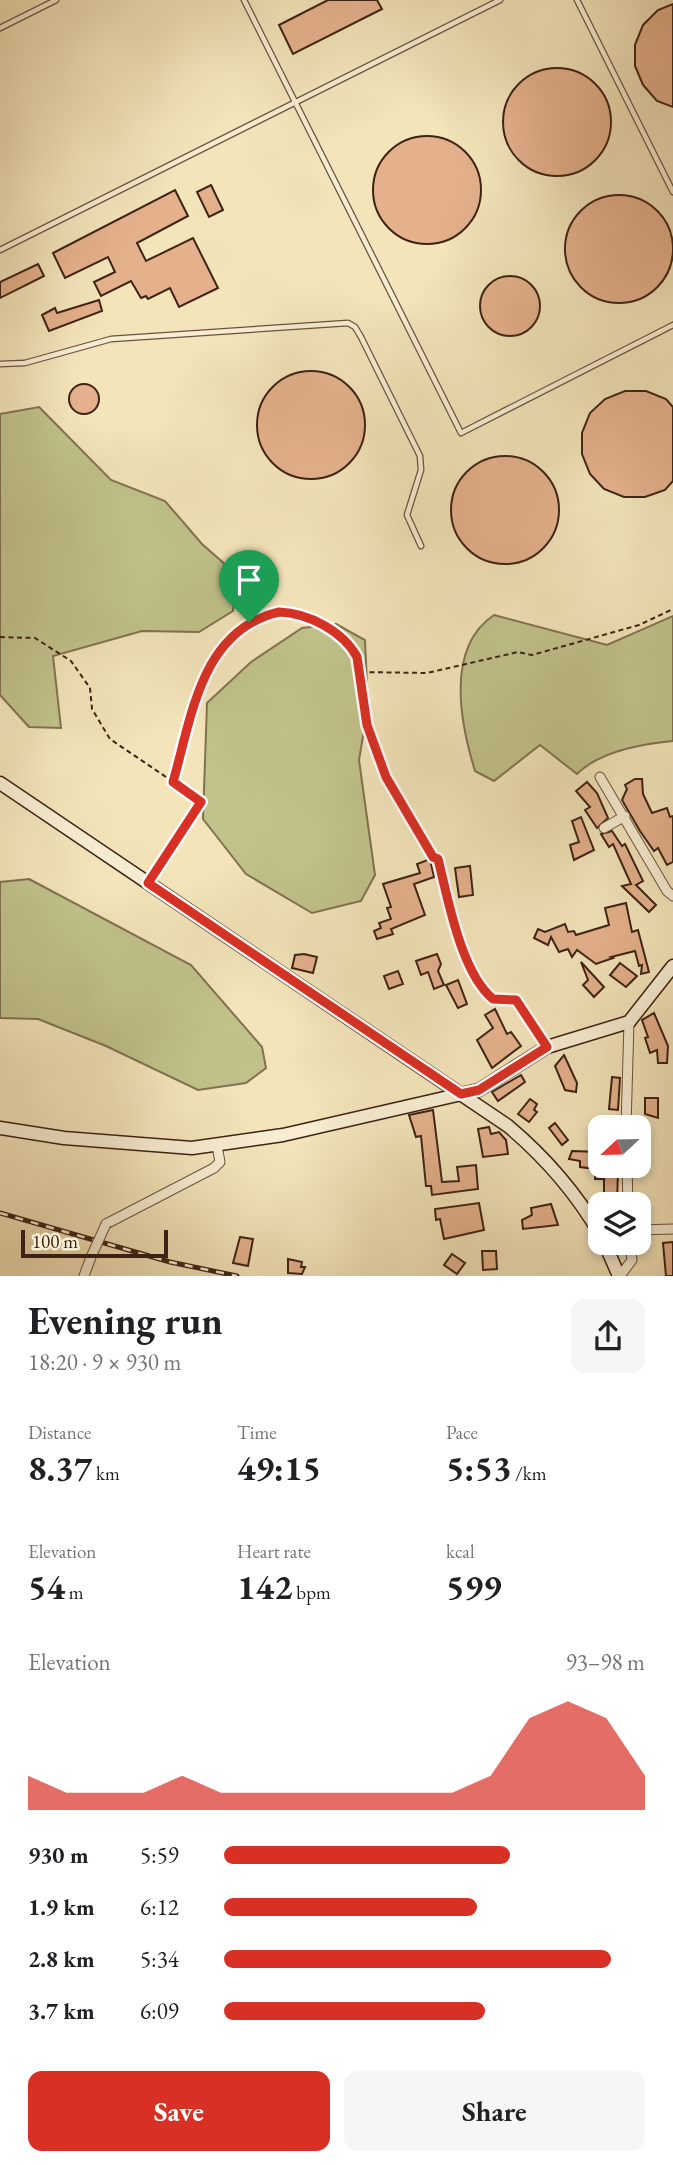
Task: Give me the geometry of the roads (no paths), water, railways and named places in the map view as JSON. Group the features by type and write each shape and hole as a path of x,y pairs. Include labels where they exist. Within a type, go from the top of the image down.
{"main road":[{"path":"0,783 508,1126 547,1159 569,1185 588,1215"},
{"path":"0,1128 136,1145 192,1148 283,1135 479,1090 547,1047 629,1022 673,966"},
{"path":"610,1255 620,1276"}],"street":[{"path":"600,777 667,891 673,896"},
{"path":"148,883 201,802"},
{"path":"604,828 625,816"},
{"path":"626,1115 629,1022"},
{"path":"84,1276 106,1224 214,1168 220,1162 217,1146"},
{"path":"651,1230 673,1229"},
{"path":"620,1276 632,1260 631,1255"}],"lane":[{"path":"0,28 56,0"},
{"path":"244,0 461,433 673,325"},
{"path":"0,250 500,0"},
{"path":"577,0 673,192"},
{"path":"0,364 24,363 111,339 222,334 348,323 355,327 361,337 420,456 421,470 407,515 421,546"}],"railway":[{"path":"0,1213 170,1262 237,1276"}]}
